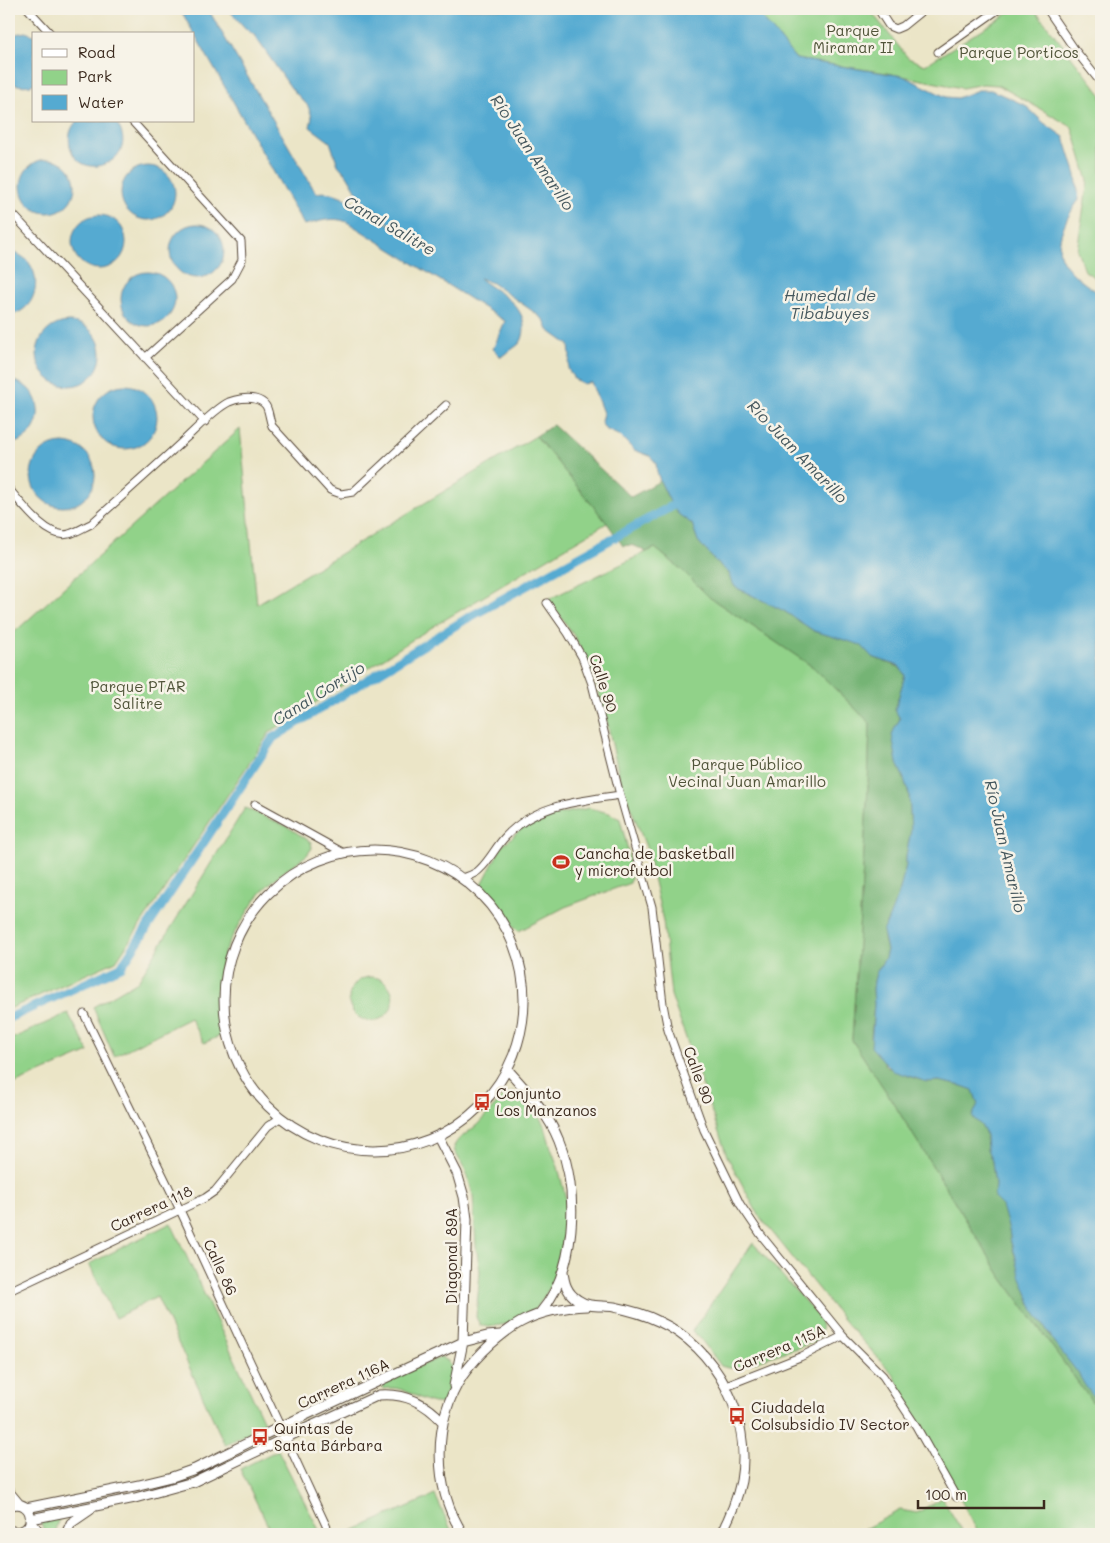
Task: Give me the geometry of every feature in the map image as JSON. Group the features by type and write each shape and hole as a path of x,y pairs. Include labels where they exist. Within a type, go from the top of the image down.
{"street":[{"path":"28,9 49,32"},
{"path":"878,9 889,26 896,29 903,26 924,9"},
{"path":"938,52 1000,9"},
{"path":"1047,9 1075,50 1101,83"},
{"path":"133,122 241,241 242,260 232,279 145,358"},
{"path":"9,210 205,422"},
{"path":"9,489 46,528 58,534 68,535 91,524 228,403 238,399 255,399 263,403 269,410 269,419 272,426 330,490 341,494 353,492 446,405"},
{"name":"Calle 90","path":"547,603 582,657 592,684 620,795 652,907 663,1004 668,1030 704,1130 740,1204 761,1235 844,1336 883,1376 916,1426 956,1497"},
{"path":"463,878 479,870 506,835 528,818 543,810 565,803 620,795"},
{"path":"255,804 342,852"},
{"path":"374,849 405,853 435,862 463,878 489,903 509,932 521,966 524,1007 521,1037 508,1070 476,1109 458,1124 438,1136 406,1146 373,1149 340,1146 309,1136 280,1118 256,1095 238,1066 226,1034 223,1001 226,967 237,935 253,910 273,888 294,872 309,864 342,852 374,849"},
{"name":"Calle 86","path":"84,1014 180,1210 330,1534"},
{"path":"508,1070 538,1103 560,1142 571,1184 572,1228 562,1271 554,1294 539,1314"},
{"name":"Carrera 118","path":"9,1291 205,1198 215,1191 268,1126 280,1118"},
{"name":"Diagonal 89A","path":"438,1136 457,1172 464,1197 467,1219 463,1342 451,1398 443,1422 440,1453 442,1478 447,1502 463,1534"},
{"path":"562,1271 564,1283 570,1293 579,1301 590,1306"},
{"path":"539,1314 556,1309 590,1306 614,1307 637,1312 659,1321 679,1333 697,1348 713,1366 726,1386 734,1404 742,1439 743,1460 741,1480 737,1498 721,1534"},
{"name":"Diagonal 89A","path":"451,1398 462,1376 476,1357 500,1336 521,1322 539,1314"},
{"name":"Carrera 116A","path":"9,1506 23,1506 139,1485 172,1477 224,1456 280,1427 463,1342 487,1336 500,1336"},
{"name":"Carrera 115A","path":"726,1386 800,1357 844,1336"},
{"path":"463,1342 469,1353 476,1357"},
{"name":"Carrera 116A","path":"31,1520 160,1492 193,1482 379,1395 392,1394 404,1396 420,1402 434,1412 443,1422"},
{"path":"9,1492 30,1514 31,1520 41,1534"},
{"path":"66,1534 72,1523 97,1506"},
{"path":"9,1530 24,1533 31,1520"}],"green space":[{"name":"Parque Porticos","path":"755,9 869,9 908,58 925,65 1015,9 1034,9 1101,94 1101,282 1085,271 1077,250 1088,181 1072,127 998,85 983,84 962,88 887,73 796,59"},
{"path":"553,425 631,497 660,481 678,514 692,524 698,541 715,561 729,573 735,587 784,611 814,631 862,645 872,657 899,667 905,675 895,710 900,719 893,735 897,763 909,794 911,830 900,890 886,923 884,939 887,950 874,981 871,1037 876,1053 882,1058 887,1067 927,1082 939,1081 973,1090 978,1104 972,1117 981,1125 986,1135 987,1149 992,1161 995,1185 994,1198 1002,1205 1011,1243 1030,1302 1053,1341 1078,1373 1092,1395 1101,1404 1101,1414 1001,1276 852,1040 868,788 870,723 813,667 709,597 682,570 655,548 646,552 635,546 623,546 607,523 536,436"},
{"name":"Parque PTAR Salitre","path":"240,429 257,604 536,436 607,523 429,629 270,732 116,961 9,1009 9,637"},
{"name":"Parque Público Vecinal Juan Amarillo","path":"655,548 682,570 709,597 813,667 870,723 868,788 852,1040 1001,1276 1101,1414 1101,1534 979,1534 893,1374 845,1322 759,1216 727,1156 671,995 663,921 646,847 620,780 606,717 595,682 588,662 574,636 549,599"},
{"path":"245,808 288,827 311,842 312,848 307,855 267,886 255,900 230,940 224,953 216,997 220,1036 204,1043 190,1018 114,1056 93,1007 138,981"},
{"path":"589,808 609,813 620,819 627,846 630,883 565,907 519,931 512,926 480,888 502,846 526,825 546,817"},
{"path":"367,977 375,977 387,983 393,999 387,1015 375,1021 367,1021 355,1015 349,1003 349,995 355,983"},
{"path":"68,1013 89,1052 9,1086 9,1040"},
{"path":"512,1092 523,1097 536,1111 545,1127 566,1199 563,1242 560,1261 551,1286 537,1308 506,1324 489,1327 480,1325 476,1317 480,1272 476,1245 473,1195 466,1171 455,1152 454,1146 503,1097"},
{"path":"171,1223 265,1424 225,1445 157,1297 115,1318 89,1264"},
{"path":"753,1243 818,1316 821,1330 815,1342 736,1368 728,1368 721,1366 700,1338 692,1331"},
{"path":"441,1357 448,1361 453,1369 445,1403 429,1402 400,1389 383,1389 381,1383"},
{"path":"278,1450 321,1534 272,1534 240,1469"},
{"path":"435,1495 453,1534 345,1534"},
{"path":"942,1498 964,1534 855,1534 900,1510 917,1513"},
{"path":"60,1517 55,1534 48,1534 39,1522"}],"water":[{"name":"Humedal de Tibabuyes","path":"180,9 208,9 316,193 323,192 343,197 393,227 360,197 347,175 338,165 330,142 310,127 312,117 308,106 291,88 254,35 228,9 755,9 796,59 903,76 946,97 957,98 978,90 991,90 1025,105 1044,123 1064,137 1076,175 1079,200 1070,213 1063,229 1059,246 1060,254 1063,261 1075,275 1101,294 1101,1401 1092,1395 1035,1313 1020,1275 1002,1206 994,1198 995,1185 992,1161 987,1149 986,1135 981,1125 972,1117 978,1104 973,1090 939,1081 927,1082 893,1071 871,1047 874,981 887,950 883,932 900,890 911,830 909,794 897,763 892,735 900,719 895,710 905,675 899,666 872,657 861,645 814,631 784,611 735,587 729,573 715,561 698,541 692,524 678,514 672,506 660,481 656,463 650,456 634,450 620,436 605,429 601,422 603,413 591,382 584,384 574,379 568,369 569,345 548,330 544,320 531,310 492,283 479,278 508,298 523,319 524,330 520,343 501,357 493,349 505,321 347,222 331,220 304,225 195,35 195,32 193,32"},
{"path":"25,32 32,34 32,84 24,86 9,81 9,38"},
{"path":"76,122 116,122 122,135 122,147 117,156 108,163 97,166 85,165 76,158 70,146 70,133"},
{"path":"48,159 58,161 67,167 73,176 75,186 73,196 67,205 58,211 48,213 38,211 29,205 23,196 21,186 23,176 29,167 38,161"},
{"path":"148,166 158,168 167,174 173,183 175,193 173,203 167,212 158,218 148,220 138,218 129,212 123,203 121,193 123,183 129,174 138,168"},
{"path":"99,215 109,217 118,223 124,232 126,242 124,252 118,261 109,267 99,269 89,267 80,261 74,252 72,242 74,232 80,223 89,217"},
{"path":"197,224 207,226 216,232 222,241 224,251 222,261 216,270 207,276 197,278 187,276 178,270 172,261 170,251 172,241 178,232 187,226"},
{"path":"9,252 21,256 29,263 34,273 36,284 29,304 21,311 9,315"},
{"path":"148,272 158,274 167,280 173,289 175,299 173,309 167,318 158,324 148,326 138,324 129,318 123,309 121,299 123,289 129,280 138,274"},
{"path":"63,322 75,322 92,331 99,342 101,354 99,366 92,377 75,386 63,386 51,381 42,372 37,360 37,348 42,336 51,327"},
{"path":"9,380 22,384 31,391 36,401 38,412 36,423 31,433 22,440 9,444"},
{"path":"125,385 137,387 148,394 155,405 157,417 155,429 148,440 137,447 125,449 113,447 102,440 95,429 93,417 95,405 102,394 113,387"},
{"path":"57,443 69,443 86,452 93,463 95,475 93,487 86,498 69,507 57,507 45,502 36,493 31,481 31,469 36,457 45,448"}],"waterway":[{"name":"Canal Cortijo","path":"9,1018 121,967 273,738 466,619 672,506"}],"place":[{"name":"Cancha de basketball y microfutbol","path":"561,862"},
{"name":"Conjunto Los Manzanos","path":"482,1102"},
{"name":"Ciudadela Colsubsidio IV Sector","path":"737,1416"},
{"name":"Quintas de Santa Bárbara","path":"260,1437"}],"park label":[{"name":"Parque Miramar II","path":"853,38"}],"water label":[{"name":"Río Juan Amarillo","path":"533,152"},
{"name":"Canal Salitre","path":"390,225"},
{"name":"Río Juan Amarillo","path":"798,451"},
{"name":"Río Juan Amarillo","path":"1006,846"}]}
